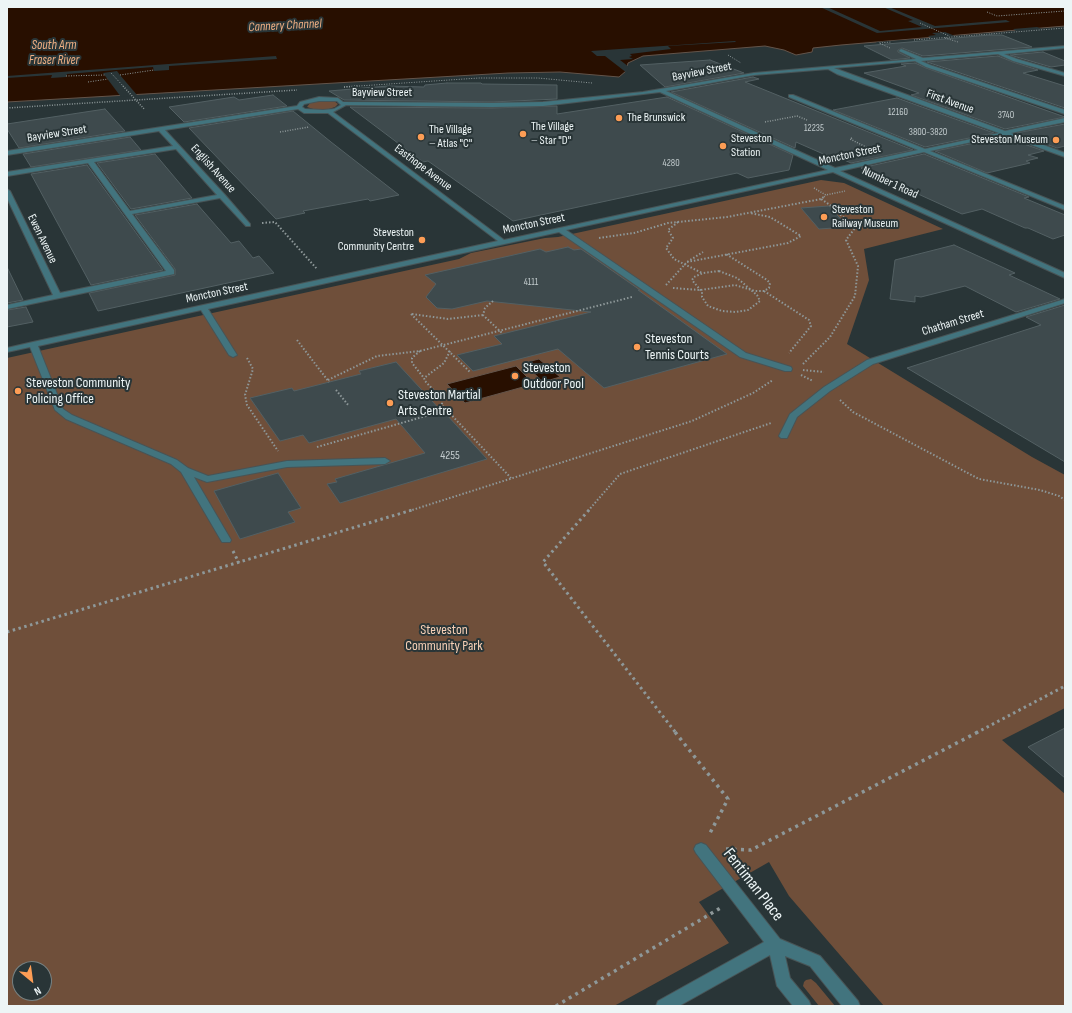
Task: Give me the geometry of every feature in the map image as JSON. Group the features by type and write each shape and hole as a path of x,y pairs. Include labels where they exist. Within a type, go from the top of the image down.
{"street":[{"name":"Bayview Street","path":"7,153 299,107 302,103 319,99 338,100 344,103 466,105 543,104 614,98 661,91 741,75 1065,47"},
{"path":"901,50 928,66 1065,112"},
{"path":"998,53 1015,60 1065,75"},
{"name":"First Avenue","path":"828,67 839,73 1065,155"},
{"path":"970,80 981,77"},
{"name":"Number 1 Road","path":"661,91 1065,276"},
{"path":"790,96 1065,208"},
{"path":"299,107 310,112 329,111 339,109 344,105 344,103"},
{"name":"Easthope Avenue","path":"329,111 503,242"},
{"name":"Moncton Street","path":"7,350 1065,120"},
{"name":"English Avenue","path":"160,128 248,225"},
{"path":"7,174 178,147"},
{"path":"7,307 171,272 90,161"},
{"name":"Ewen Avenue","path":"7,191 58,297"},
{"path":"128,213 223,196"},
{"path":"561,230 743,355 787,369"},
{"name":"Chatham Street","path":"793,416 827,389 870,362 1065,301"},
{"path":"203,308 234,355"},
{"path":"33,344 59,410 69,417 174,462 185,470 206,479 287,464 385,461"},
{"path":"784,436 793,416"},
{"path":"185,470 226,540"},
{"name":"Fentiman Place","path":"701,849 775,944 783,981 803,1006"},
{"path":"664,1006 775,944"},
{"name":"Fentiman Place","path":"775,944 815,961 852,1006"}],"path":[{"path":"987,12 997,16 1065,11"},
{"path":"920,23 951,37"},
{"path":"937,38 1065,28"},
{"path":"120,75 154,70"},
{"path":"110,73 145,110"},
{"path":"66,76 105,75"},
{"path":"88,82 108,79"},
{"path":"760,123 797,116 807,120"},
{"path":"280,132 314,126"},
{"path":"852,138 850,139 869,148"},
{"path":"813,186 815,189 826,195"},
{"path":"580,242 634,232 668,222 727,217 821,199 826,195 848,190"},
{"path":"7,632 164,586 692,421 753,393 787,369 802,365 830,337 855,296 858,266 846,240 855,228 830,205 821,199"},
{"path":"686,263 788,243 801,236 770,217 746,213"},
{"path":"248,225 275,222 328,281"},
{"path":"679,222 668,230 672,238 666,248 670,256 703,273"},
{"path":"703,252 686,263 674,278 663,287 700,290 735,285 755,291 764,291 769,288 770,283 767,280 726,254"},
{"path":"720,271 729,274 737,278 757,295 760,301 748,310 736,312 722,312 708,306 702,297 702,292 692,280 694,277 703,273 720,271"},
{"path":"764,291 809,320 811,326 790,351 787,369"},
{"path":"296,340 329,381 370,359 388,354 420,351 652,292"},
{"path":"483,315 485,308 493,301"},
{"path":"470,372 444,345 410,314 448,319 483,315 503,334"},
{"path":"312,448 426,416 438,410 442,405 442,399 425,381 412,363 412,358 420,351"},
{"path":"424,378 444,363 450,351"},
{"path":"244,353 253,369 245,395 247,404 287,464"},
{"path":"787,369 850,374"},
{"path":"787,369 827,389 853,412 979,479 1040,490 1059,496 1065,500"},
{"path":"336,390 349,406"},
{"path":"442,405 511,478"},
{"path":"793,416 620,474 543,562 728,799 701,849 751,850 1065,686"},
{"path":"556,1006 739,896"}],"green space":[{"path":"319,101 334,101 338,104 335,107 326,110 316,110 307,107 310,103"},
{"name":"Steveston Community Park","path":"821,180 844,183 943,229 864,249 869,280 847,344 1032,457 1065,475 1065,708 1002,740 1065,794 1065,1006 884,1006 789,896 769,862 699,902 729,943 614,1006 7,1006 7,358 459,259 471,253 545,238 558,237"},
{"path":"811,979 835,1006 819,1006 803,986 806,980"}],"water":[{"name":"South Arm Fraser River","path":"7,7 1065,7 1065,26 813,48 812,52 796,55 784,50 765,46 643,56 628,63 626,71 619,77 560,72 508,73 7,102"},
{"path":"539,359 560,377 543,382 523,363"},
{"path":"516,366 534,384 465,403 447,384"}],"pier":[{"path":"820,7 827,7 880,31 922,27 908,21 913,20 883,7 889,7 935,26 1006,20 1010,22 877,33"},
{"path":"1037,27 1042,29 1065,28 878,44 876,42 931,38 928,36 936,35 932,33 945,32 955,36 1016,31 1013,29"},
{"path":"735,41 736,42 668,46 671,49 630,54 632,56 629,57 633,59 620,60 629,67 627,73 605,56 597,56 591,51"},
{"path":"276,56 277,59 169,66 169,70 154,71 153,67 67,74 66,77 51,78 52,75 7,78 7,76"},
{"path":"117,71 137,95 121,97 103,73"}],"building":[{"path":"1002,35 1032,47 923,56 902,48 898,50 898,52 910,58 892,60 864,46"},
{"path":"1043,52 1065,61 1065,65 1051,67 1010,55"},
{"path":"998,56 1038,70 1023,73 1065,86 1065,108 927,62"},
{"path":"710,60 744,73 665,87 640,65"},
{"path":"915,63 1065,117 1005,129 911,95 919,93 864,73 906,66 901,64"},
{"path":"753,77 759,79 745,82 913,150 851,163 842,159 837,160 796,142 795,148 671,92"},
{"path":"447,83 557,85 557,99 492,102 344,100 329,91 388,86 424,87 425,85"},
{"path":"273,95 287,106 184,122 169,107 234,97 239,100"},
{"path":"667,97 793,155 789,170 748,178 737,173 513,221 428,161 423,162 350,107 492,108 557,106 557,114"},
{"path":"897,98 994,133 925,147 833,110"},
{"path":"105,109 125,131 19,148 7,129 7,124"},
{"path":"293,111 399,195 303,211 305,213 276,219 189,128"},
{"path":"1065,124 1065,146 1057,148 1016,133"},
{"path":"130,137 141,150 31,167 23,154"},
{"path":"1004,137 1044,151 1028,155 1038,158 1026,161 1030,163 987,173 935,151"},
{"path":"155,154 192,198 131,209 97,163"},
{"path":"924,154 1029,197 1024,198 1065,215 1065,235 1053,239 982,209 962,214 861,168"},
{"path":"87,165 163,270 91,285 31,174"},
{"path":"197,204 231,243 239,241 253,258 259,256 274,273 98,311 89,293 175,275 175,269 135,215"},
{"name":"Steveston Railway Museum","path":"829,206 848,227 819,229 801,208"},
{"path":"954,245 1015,273 1009,275 1060,299 1016,312 965,286 921,297 915,296 915,302 890,299 895,260"},
{"path":"568,247 574,250 581,249 727,354 604,388 558,349 473,371 457,355 502,344 494,336 591,312 487,301 452,309 437,308 426,297 436,284 425,275 540,249 546,252"},
{"path":"7,267 23,300 7,303"},
{"path":"1065,305 1065,462 907,368 1041,325 1026,317"},
{"path":"26,307 33,322 7,327 7,310"},
{"path":"396,362 487,459 340,503 327,484 337,482 335,479 425,453 396,419 309,443 303,435 280,441 250,398 292,388 294,391 361,374 359,371"},
{"path":"278,473 301,508 288,512 295,522 240,539 214,491"},
{"path":"1065,728 1065,778 1028,747"}],"place":[{"name":"The Brunswick","path":"619,118"},
{"name":"The Village – Star \"D\"","path":"523,134"},
{"name":"The Village – Atlas \"C\"","path":"421,137"},
{"name":"Steveston Museum","path":"1056,140"},
{"name":"Steveston Station","path":"723,146"},
{"name":"Steveston Railway Museum","path":"824,217"},
{"name":"Steveston Community Centre","path":"422,240"},
{"name":"Steveston Tennis Courts","path":"637,347"},
{"name":"Steveston Outdoor Pool","path":"515,376"},
{"name":"Steveston Community Policing Office","path":"18,391"},
{"name":"Steveston Martial Arts Centre","path":"390,403"}],"water label":[{"name":"Cannery Channel","path":"285,26"}]}
